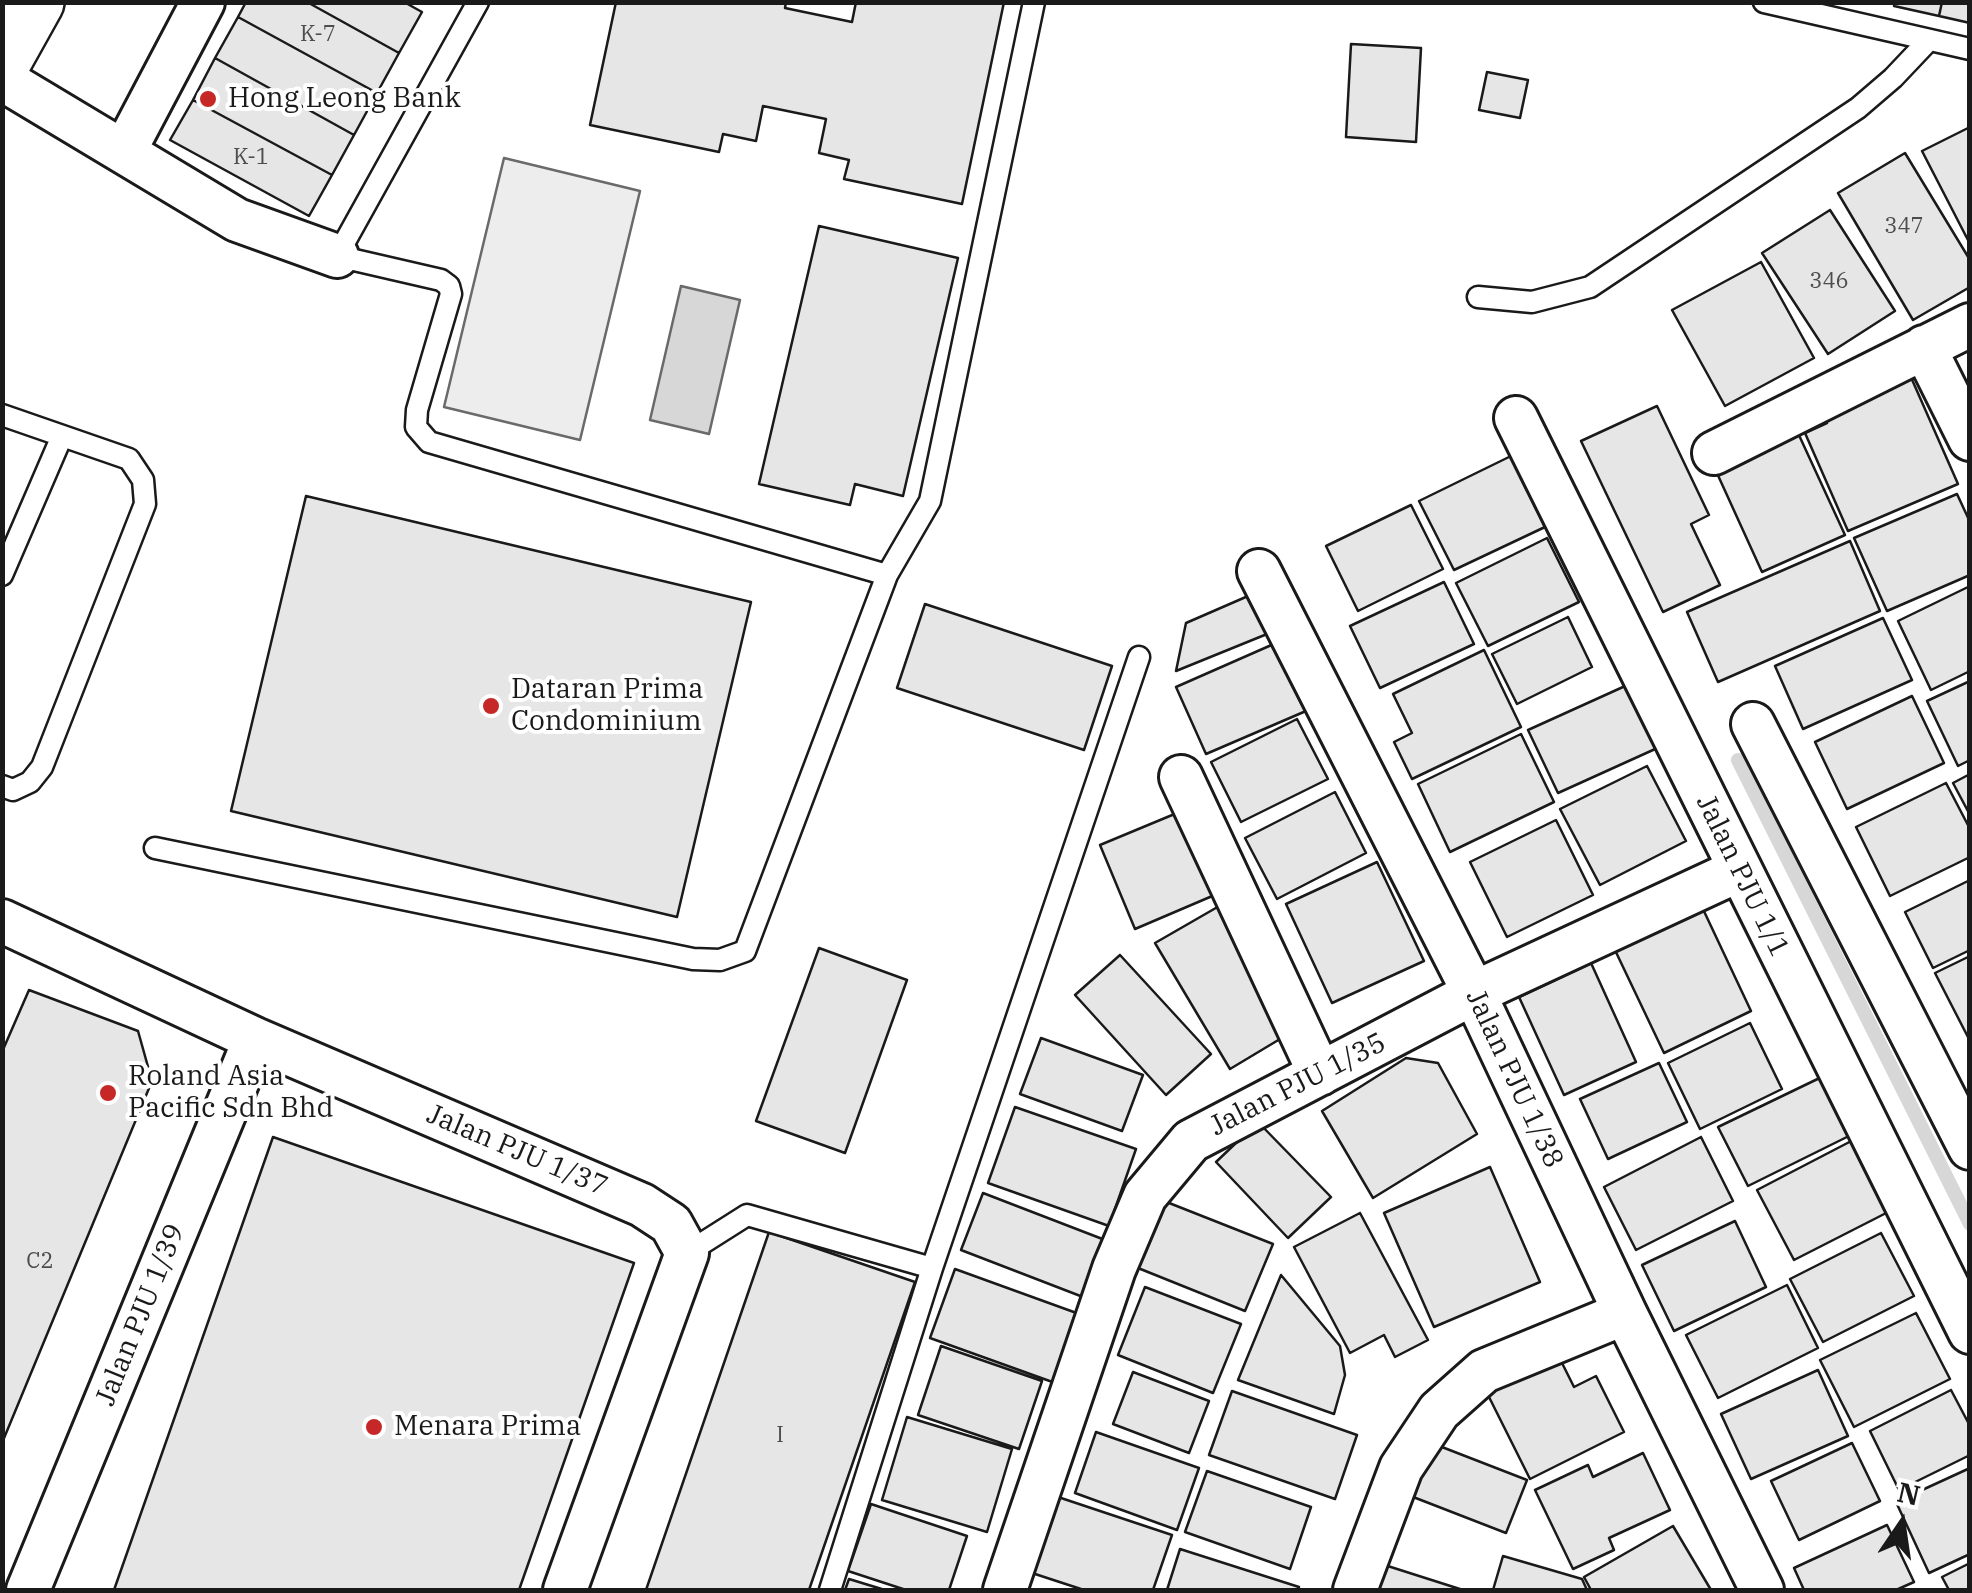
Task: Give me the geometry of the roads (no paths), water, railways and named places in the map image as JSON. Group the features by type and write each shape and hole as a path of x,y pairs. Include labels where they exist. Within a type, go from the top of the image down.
{"main road":[{"path":"2,63 36,2"}],"street":[{"path":"124,152 204,2"},
{"path":"2,79 237,220 337,256"},
{"path":"1714,452 1970,324"},
{"path":"1924,347 1970,439"},
{"name":"Jalan PJU 1/1","path":"1516,418 1970,1332"},
{"name":"Jalan PJU 1/38","path":"1259,571 1474,993 1625,1313 1762,1590"},
{"path":"1753,724 1970,1148"},
{"path":"1181,777 1320,1074"},
{"name":"Jalan PJU 1/35","path":"1006,1590 1114,1268 1145,1196 1190,1141 1474,993 1739,870"},
{"name":"Jalan PJU 1/37","path":"2,921 255,1038 642,1205 671,1224 687,1253"},
{"name":"Jalan PJU 1/39","path":"28,1590 255,1038"},
{"path":"565,1590 687,1253"},
{"path":"1354,1590 1401,1468 1439,1411 1484,1371 1625,1313"}],"lane":[{"path":"478,2 337,256 441,280 449,286 451,294 416,410 416,427 429,442 887,575"},
{"path":"155,848 693,959 720,960 745,950 887,575 930,501 1034,2"},
{"path":"1764,2 1970,49"},
{"path":"1478,297 1532,302 1590,287 1858,108 1894,78 1929,40"},
{"path":"2,415 128,459 143,480 145,504 42,767 30,782 14,790 2,786"},
{"path":"2,575 62,436"},
{"path":"830,1590 932,1268 1139,657"},
{"path":"687,1253 748,1215 932,1268"}],"waterway":[{"path":"1738,760 1970,1224"}],"place":[{"name":"Hong Leong Bank","path":"208,99"},
{"name":"Dataran Prima Condominium","path":"491,706"},
{"name":"Roland Asia Pacific Sdn Bhd","path":"108,1093"},
{"name":"Menara Prima","path":"374,1427"}]}
